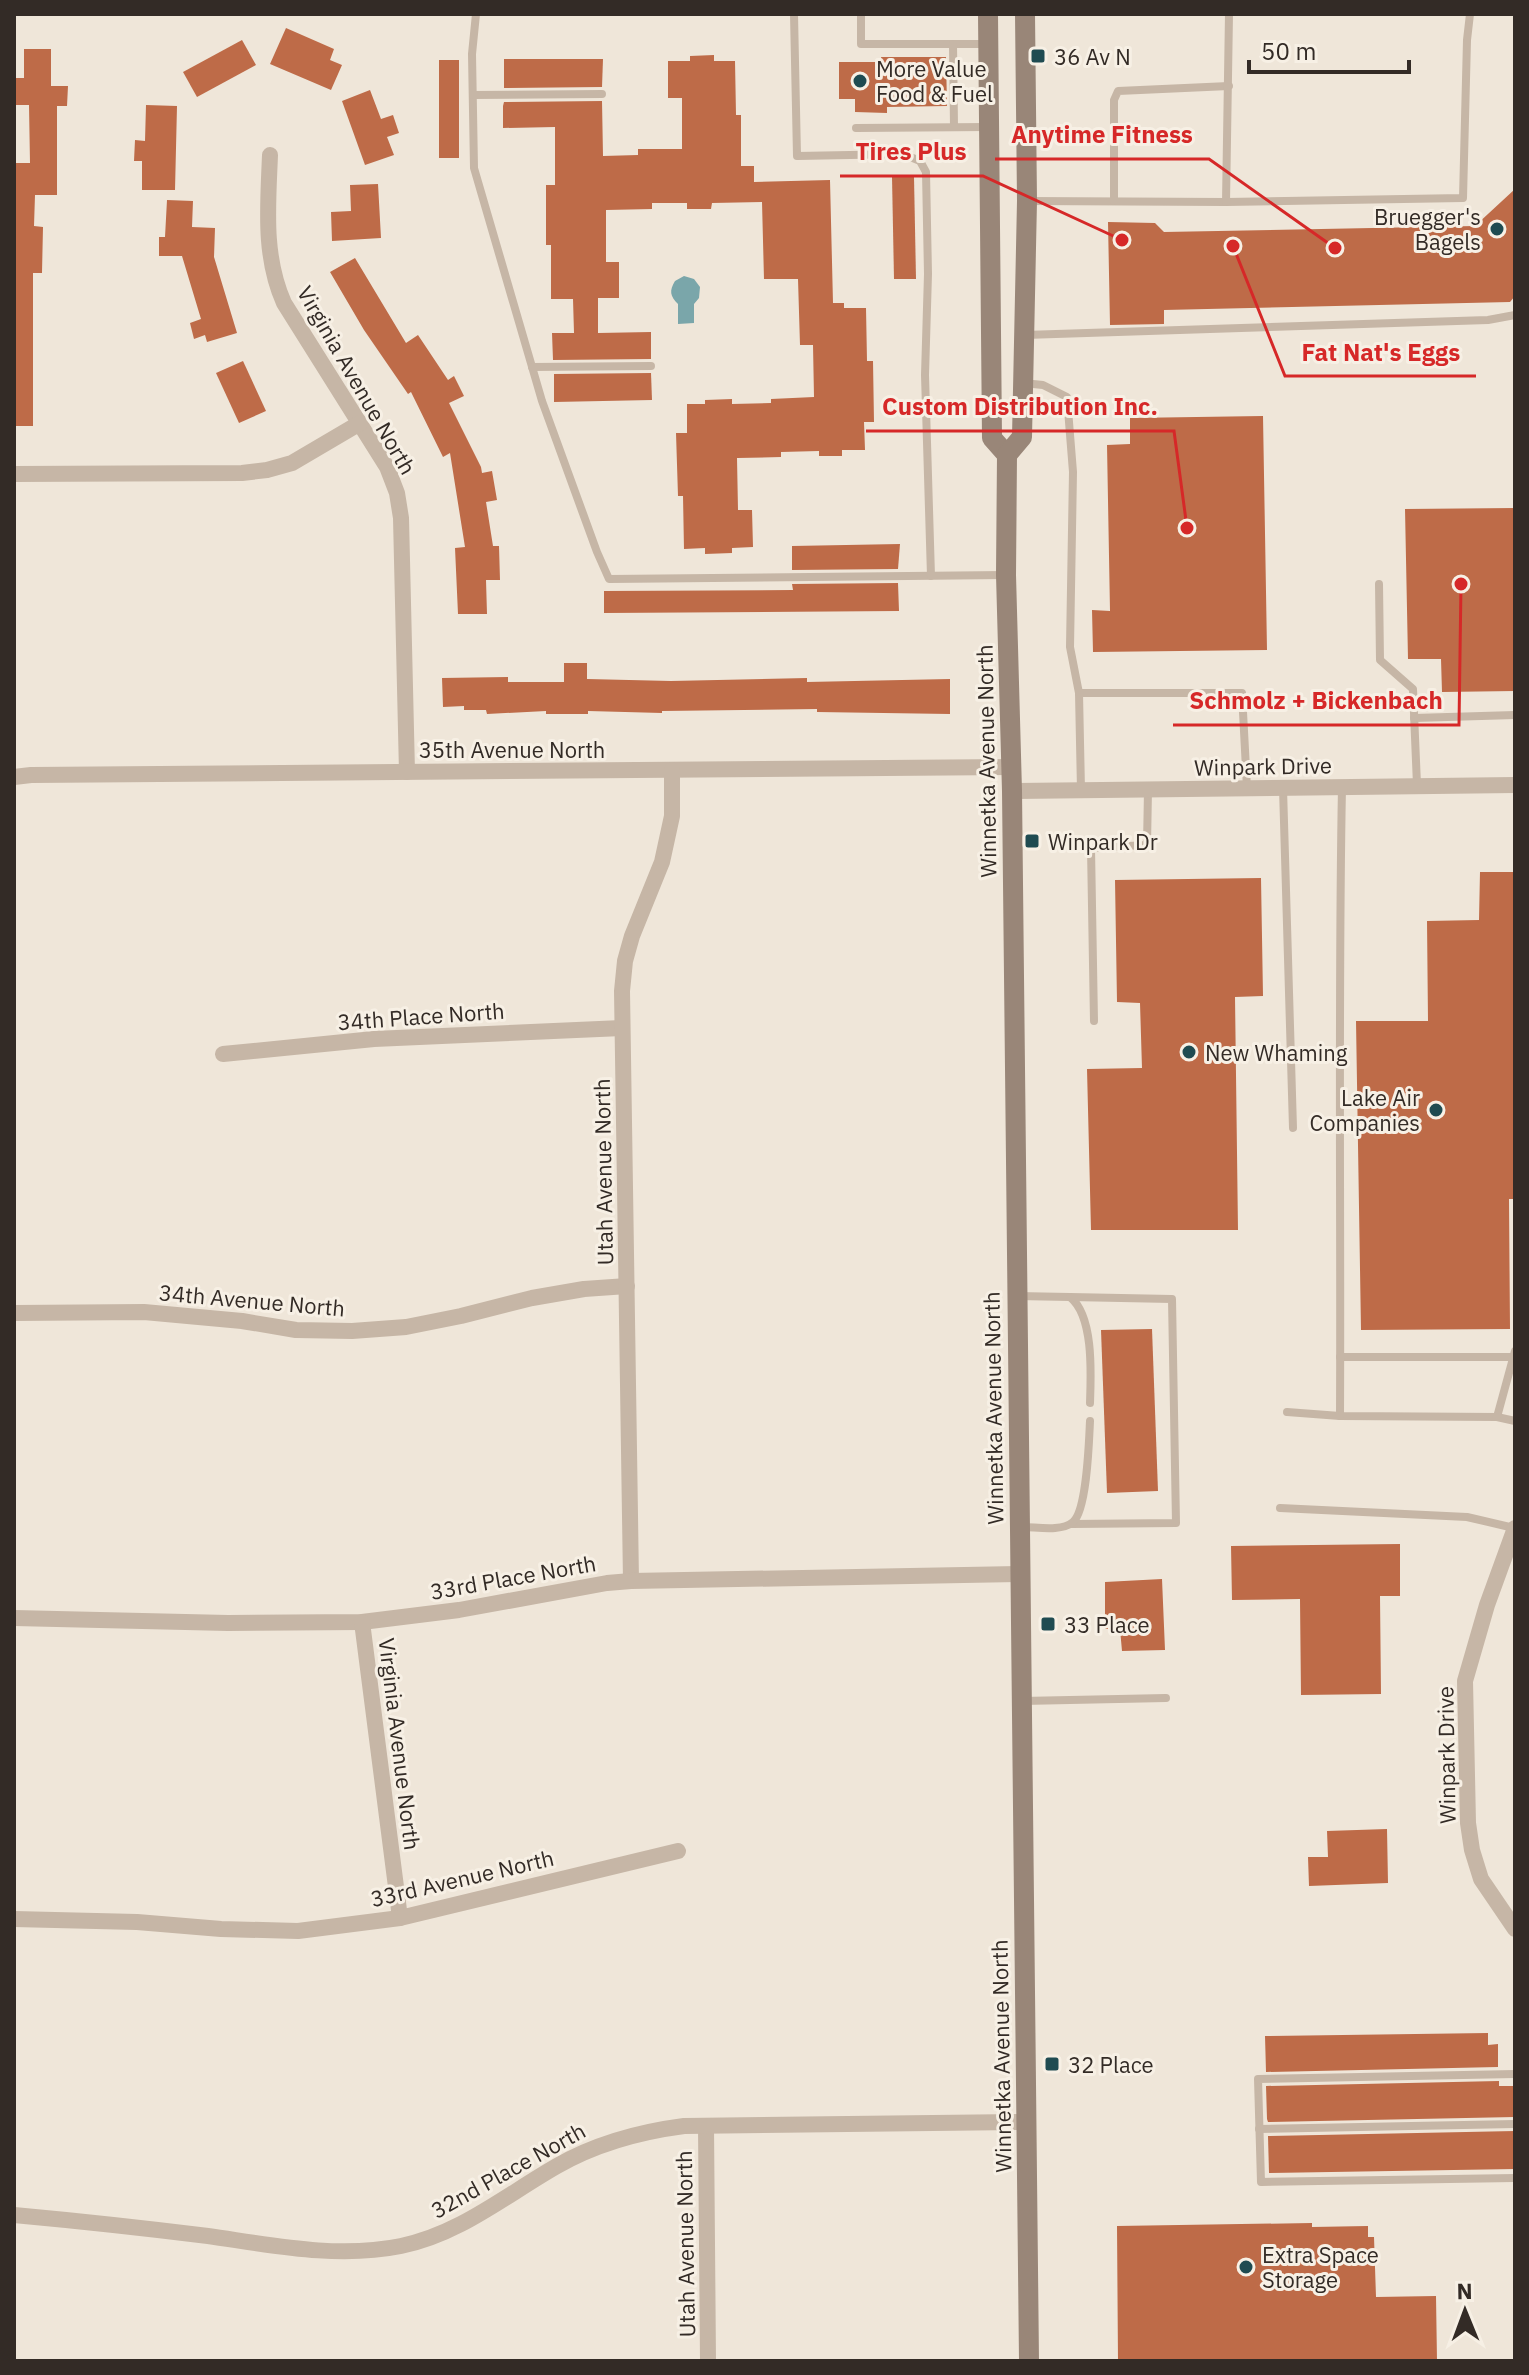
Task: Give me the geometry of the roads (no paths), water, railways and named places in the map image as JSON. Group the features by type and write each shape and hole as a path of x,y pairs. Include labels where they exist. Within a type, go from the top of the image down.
{"main road":[{"name":"Winnetka Avenue North","path":"988,14 992,438 1007,455"},
{"name":"Winnetka Avenue North","path":"1025,14 1027,201 1022,437 1007,455 1006,575 1012,791 1029,2361"}],"street":[{"name":"Virginia Avenue North","path":"270,155 268,219 270,259 276,284 284,303 387,467 397,493 401,518 407,772"},
{"path":"14,474 242,473 267,470 292,463 360,423"},
{"name":"35th Avenue North","path":"14,777 1010,767"},
{"name":"Utah Avenue North","path":"631,1581 622,991 625,961 632,936 662,862 672,816 672,770"},
{"name":"Winpark Drive","path":"1012,791 1515,785"},
{"name":"34th Place North","path":"223,1054 374,1039 622,1028"},
{"name":"34th Avenue North","path":"14,1313 144,1312 242,1321 296,1330 352,1331 406,1327 532,1298 584,1289 627,1286"},
{"name":"Winpark Drive","path":"1515,1528 1511,1550 1473,1647 1465,1681 1468,1823 1472,1850 1481,1879 1515,1929"},
{"name":"33rd Place North","path":"14,1618 228,1623 362,1622 459,1610 631,1581 1020,1574"},
{"name":"Virginia Avenue North","path":"362,1622 400,1918"},
{"name":"33rd Avenue North","path":"14,1919 298,1931 400,1918 678,1851"},
{"name":"32nd Place North","path":"14,2215 110,2223 308,2250 354,2252 403,2246 446,2231 497,2205 557,2166 602,2143 648,2130 706,2126 1026,2122"},
{"name":"Utah Avenue North","path":"706,2126 708,2361"}],"lane":[{"path":"476,14 472,54 474,168 555,439 609,579 1006,575"},
{"path":"794,14 797,156 903,154 920,161 926,172 928,274 925,375 931,576"},
{"path":"861,14 861,44 987,44"},
{"path":"1226,202 1229,14"},
{"path":"1027,201 1463,198 1470,14"},
{"path":"953,44 954,127"},
{"path":"1114,201 1114,100 1118,91 1229,86"},
{"path":"473,95 602,94"},
{"path":"856,128 988,127"},
{"path":"1024,335 1488,320 1515,315"},
{"path":"532,367 651,366"},
{"path":"1023,383 1043,385 1067,397 1073,472 1070,647 1079,693 1081,790"},
{"path":"1379,584 1380,660 1413,689 1417,786"},
{"path":"1079,693 1242,693 1247,788"},
{"path":"1414,718 1515,715"},
{"path":"1340,1416 1338,974 1342,787"},
{"path":"1283,788 1293,1128"},
{"path":"1094,1021 1091,848 1147,845 1148,789"},
{"path":"1016,1296 1172,1299 1176,1523 1019,1527"},
{"path":"1070,1297 1082,1312 1090,1361 1090,1403"},
{"path":"1340,1357 1514,1354 1497,1417"},
{"path":"1287,1412 1340,1416 1497,1417 1515,1421"},
{"path":"1072,1524 1078,1516 1086,1481 1090,1421"},
{"path":"1280,1508 1467,1517 1515,1528"},
{"path":"1021,1701 1166,1698"},
{"path":"1515,2074 1258,2079 1261,2182 1515,2178"},
{"path":"1259,2129 1515,2124"}],"water":[{"path":"684,276 694,279 700,287 699,298 694,304 694,323 678,324 678,304 671,291 675,281"}],"place":[{"name":"36 Av N","path":"1038,56"},
{"name":"More Value Food & Fuel","path":"860,81"},
{"name":"Bruegger's Bagels","path":"1497,229"},
{"name":"Tires Plus","path":"1122,240"},
{"name":"Fat Nat's Eggs","path":"1233,246"},
{"name":"Anytime Fitness","path":"1335,248"},
{"name":"Custom Distribution Inc.","path":"1187,528"},
{"name":"Schmolz + Bickenbach","path":"1461,584"},
{"name":"Winpark Dr","path":"1032,841"},
{"name":"New Whaming","path":"1189,1052"},
{"name":"Lake Air Companies","path":"1436,1110"},
{"name":"33 Place","path":"1048,1624"},
{"name":"32 Place","path":"1052,2064"},
{"name":"Extra Space Storage","path":"1246,2267"}]}
